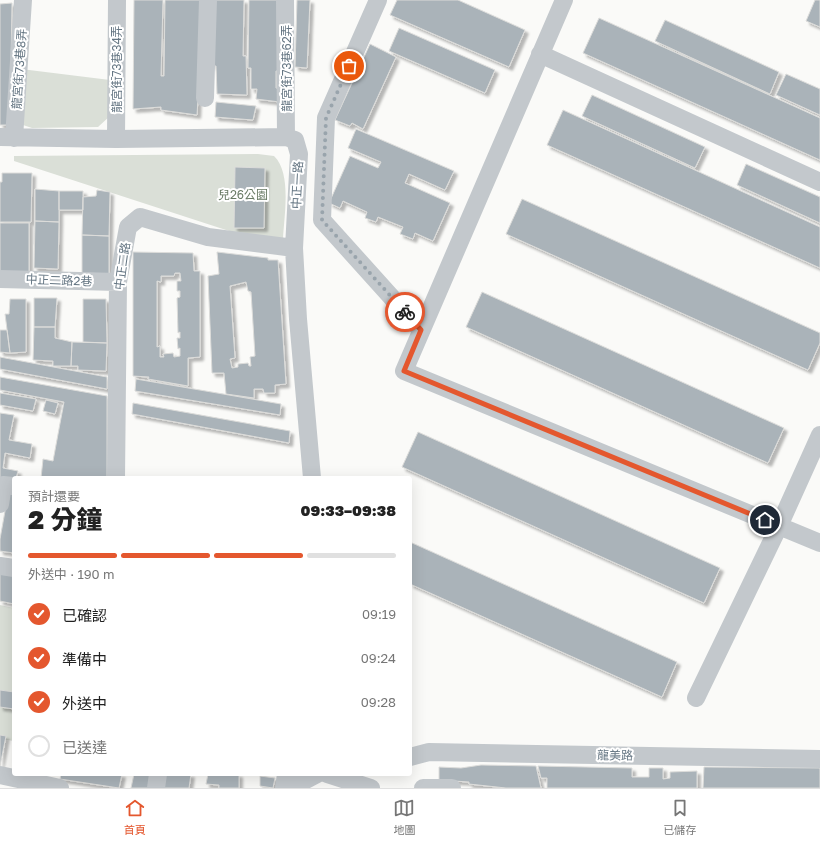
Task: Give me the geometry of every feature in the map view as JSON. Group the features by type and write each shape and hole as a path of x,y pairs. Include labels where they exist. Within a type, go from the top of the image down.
{"street":[{"name":"龍宮街73巷8弄","path":"7,138 23,0"},
{"name":"龍宮街73巷34弄","path":"116,138 117,0"},
{"path":"206,98 208,0"},
{"name":"龍宮街73巷62弄","path":"285,0 286,137"},
{"path":"378,0 326,118 322,220 421,330"},
{"path":"564,0 404,371 820,544"},
{"path":"540,54 820,182"},
{"path":"7,138 286,137"},
{"name":"中正一路","path":"286,137 295,140 299,154 294,248 298,319 312,476"},
{"name":"中正二路","path":"116,476 118,282 128,227 140,217 208,237 294,248"},
{"name":"中正二路2巷","path":"0,279 118,282"},
{"path":"696,698 779,526 820,436"},
{"path":"0,504 2,485 12,486"},
{"path":"0,566 12,568"},
{"name":"龍美路","path":"412,756 430,752 820,759"},
{"path":"0,775 60,788"},
{"path":"156,788 158,776"},
{"path":"284,788 286,776"},
{"path":"291,788 315,776"},
{"path":"316,788 319,776"},
{"path":"333,776 371,788"}],"green space":[{"path":"21,69 110,80 110,116 98,127 32,128 20,124"},
{"name":"兒26公園","path":"258,154 274,156 280,164 285,184 286,195 283,239 269,244 14,161 14,156"},
{"path":"0,605 12,608 12,741 0,739"}],"building":[{"path":"134,0 163,0 161,76 164,76 165,0 200,0 200,65 197,115 161,110 161,107 133,109"},
{"path":"214,0 244,0 243,56 246,56 247,95 217,94 216,66 212,66"},
{"path":"249,0 282,0 281,71 276,71 276,88 281,89 280,102 256,99 257,89 251,89 251,68 248,68"},
{"path":"297,0 310,0 307,68 295,67"},
{"path":"397,0 458,0 525,30 509,67 390,15"},
{"path":"815,0 820,0 820,27 806,21"},
{"path":"12,3 10,125 0,125 0,4"},
{"path":"599,18 820,118 820,160 583,53"},
{"path":"665,20 779,72 770,94 655,41"},
{"path":"399,28 495,70 485,93 389,51"},
{"path":"370,44 396,57 363,129 352,123 350,126 335,120"},
{"path":"786,74 820,89 820,115 776,95"},
{"path":"592,95 705,147 695,168 582,116"},
{"path":"216,102 256,106 253,120 215,117"},
{"path":"563,110 820,227 820,268 547,145"},
{"path":"356,129 454,171 445,190 409,174 405,183 450,203 433,241 415,233 413,239 400,234 403,227 378,217 376,222 365,218 367,212 343,201 340,208 329,203 350,156 378,168 381,162 348,148"},
{"path":"746,164 820,197 820,223 737,185"},
{"path":"235,167 265,168 264,228 234,228"},
{"path":"2,173 32,173 31,222 0,222 0,182 2,182"},
{"path":"35,189 59,191 59,222 35,221"},
{"path":"97,190 110,192 109,236 82,235 83,197 96,196"},
{"path":"59,191 83,191 83,210 59,210"},
{"path":"522,199 820,333 820,343 808,370 506,234"},
{"path":"35,221 59,222 58,269 34,268"},
{"path":"0,223 29,223 29,274 0,274"},
{"path":"82,235 109,236 109,274 82,273"},
{"path":"133,252 193,253 194,271 200,271 200,357 188,358 188,386 148,379 149,377 133,376","holes":["175,273 180,273 181,281 177,281 177,291 180,291 180,297 177,298 178,333 180,332 180,338 177,338 178,349 180,348 180,356 174,357 173,353 163,354 164,357 160,357 160,346 157,347 157,281 161,282 161,276 174,276"]},
{"path":"217,252 268,258 268,260 278,260 286,384 275,385 275,393 264,393 263,389 254,389 254,398 226,394 224,373 212,373 208,276 219,274","holes":["246,282 248,291 251,292 255,356 250,357 251,366 249,366 248,363 238,364 238,367 232,368 230,359 235,358 230,286"]},
{"path":"482,292 784,428 768,463 466,327"},
{"path":"34,298 57,298 55,327 34,327"},
{"path":"10,299 26,299 26,352 10,353 5,314 9,314"},
{"path":"83,299 106,299 107,343 83,342"},
{"path":"34,327 55,327 55,338 72,342 71,366 53,366 53,361 33,360"},
{"path":"0,330 7,330 10,353 0,352"},
{"path":"72,342 107,343 106,371 78,370 78,366 71,366"},
{"path":"0,357 107,377 107,389 0,369"},
{"path":"0,377 107,396 107,476 41,476 43,459 53,461 64,402 0,390"},
{"path":"136,379 281,404 280,415 135,391"},
{"path":"0,393 36,399 33,411 0,405"},
{"path":"46,400 58,403 55,414 43,411"},
{"path":"133,403 290,431 289,443 132,414"},
{"path":"0,413 14,415 9,440 32,444 30,458 5,453 3,468 18,471 17,476 12,476 12,483 0,499"},
{"path":"418,432 720,568 704,603 402,467"},
{"path":"9,489 12,490 12,553 0,551 0,539"},
{"path":"412,543 677,662 662,697 412,585"},
{"path":"12,571 12,604 0,601 0,573"},
{"path":"0,690 12,692 12,709 0,707"},
{"path":"0,735 6,736 0,766"},
{"path":"481,765 536,766 541,788 506,788 469,784 469,782 439,780 439,767 461,768"},
{"path":"538,766 632,768 632,777 649,777 649,768 663,768 663,779 670,778 670,772 697,771 697,788 547,788 547,778 541,778"},
{"path":"704,767 820,768 820,788 703,788"},
{"path":"61,776 122,776 119,788 60,779"},
{"path":"134,776 153,776 150,788 131,788"},
{"path":"162,776 191,776 189,788 160,788"},
{"path":"208,776 239,776 239,788 219,788 219,785 206,784"},
{"path":"260,776 275,778 273,788 260,786"}],"way so far":[{"path":"349,66 326,118 322,220 405,312"}],"route":[{"path":"405,312 421,330 404,371 765,520"}]}
